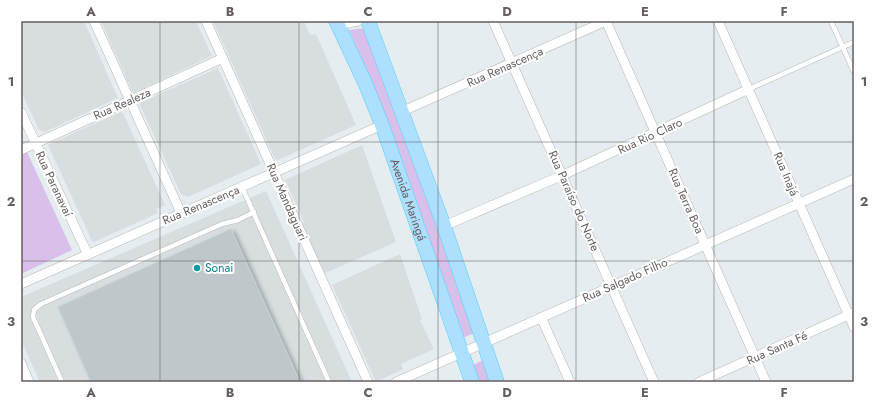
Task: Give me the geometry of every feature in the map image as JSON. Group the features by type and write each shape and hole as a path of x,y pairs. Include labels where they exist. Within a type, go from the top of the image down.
{"main road":[{"name":"Avenida Maringá","path":"368,21 403,111 497,382"},
{"name":"Avenida Maringá","path":"337,23 366,85 382,125 472,382"}],"street":[{"path":"94,21 181,213"},
{"name":"Rua Mandaguari","path":"206,21 368,382"},
{"path":"337,23 358,21"},
{"name":"Rua Paraíso do Norte","path":"493,21 654,382"},
{"name":"Rua Renascença","path":"403,111 512,64 606,21"},
{"name":"Rua Terra Boa","path":"606,21 766,382"},
{"name":"Rua Inajá","path":"718,21 799,204 851,314 854,327"},
{"name":"Rua Realeza","path":"21,150 223,58"},
{"name":"Rua Rio Claro","path":"444,226 656,133 749,89"},
{"name":"Rua Paranavaí","path":"21,112 88,255"},
{"name":"Rua Renascença","path":"21,284 181,213 274,174 382,125"},
{"name":"Rua Salgado Filho","path":"396,382 854,180"},
{"name":"Rua Santa Fé","path":"699,382 851,314"},
{"path":"541,317 570,382"},
{"path":"21,363 29,382"}],"lane":[{"path":"831,21 854,72"},
{"name":"Rua Rio Claro","path":"749,89 854,42"},
{"path":"242,187 328,382"},
{"path":"62,382 33,317 34,310 41,304 222,224 238,220 254,212"}],"shaded area":[{"path":"21,21 84,21 118,98 45,132 39,130 21,92"},
{"path":"101,21 196,21 212,56 133,93"},
{"path":"213,21 304,21 310,35 316,34 356,125 278,160 275,159"},
{"path":"365,28 400,120 475,333 462,338 372,82 349,30"},
{"path":"218,68 261,164 188,197 181,194 139,103"},
{"path":"120,112 123,113 165,205 156,209 158,213 94,242 92,241 48,145"},
{"path":"362,145 396,242 323,274 300,224 304,222 285,180"},
{"path":"27,152 72,250 21,274 21,155"},
{"path":"266,191 352,382 40,382 21,340 21,297"},
{"path":"400,254 422,319 420,320 434,349 401,364 403,369 378,381 375,380 332,285"},
{"path":"485,359 492,382 476,382 471,366"}],"building":[{"name":"Sonai","path":"231,229 300,382 91,382 58,307"}],"place":[{"name":"Sonai","path":"197,268"}]}
